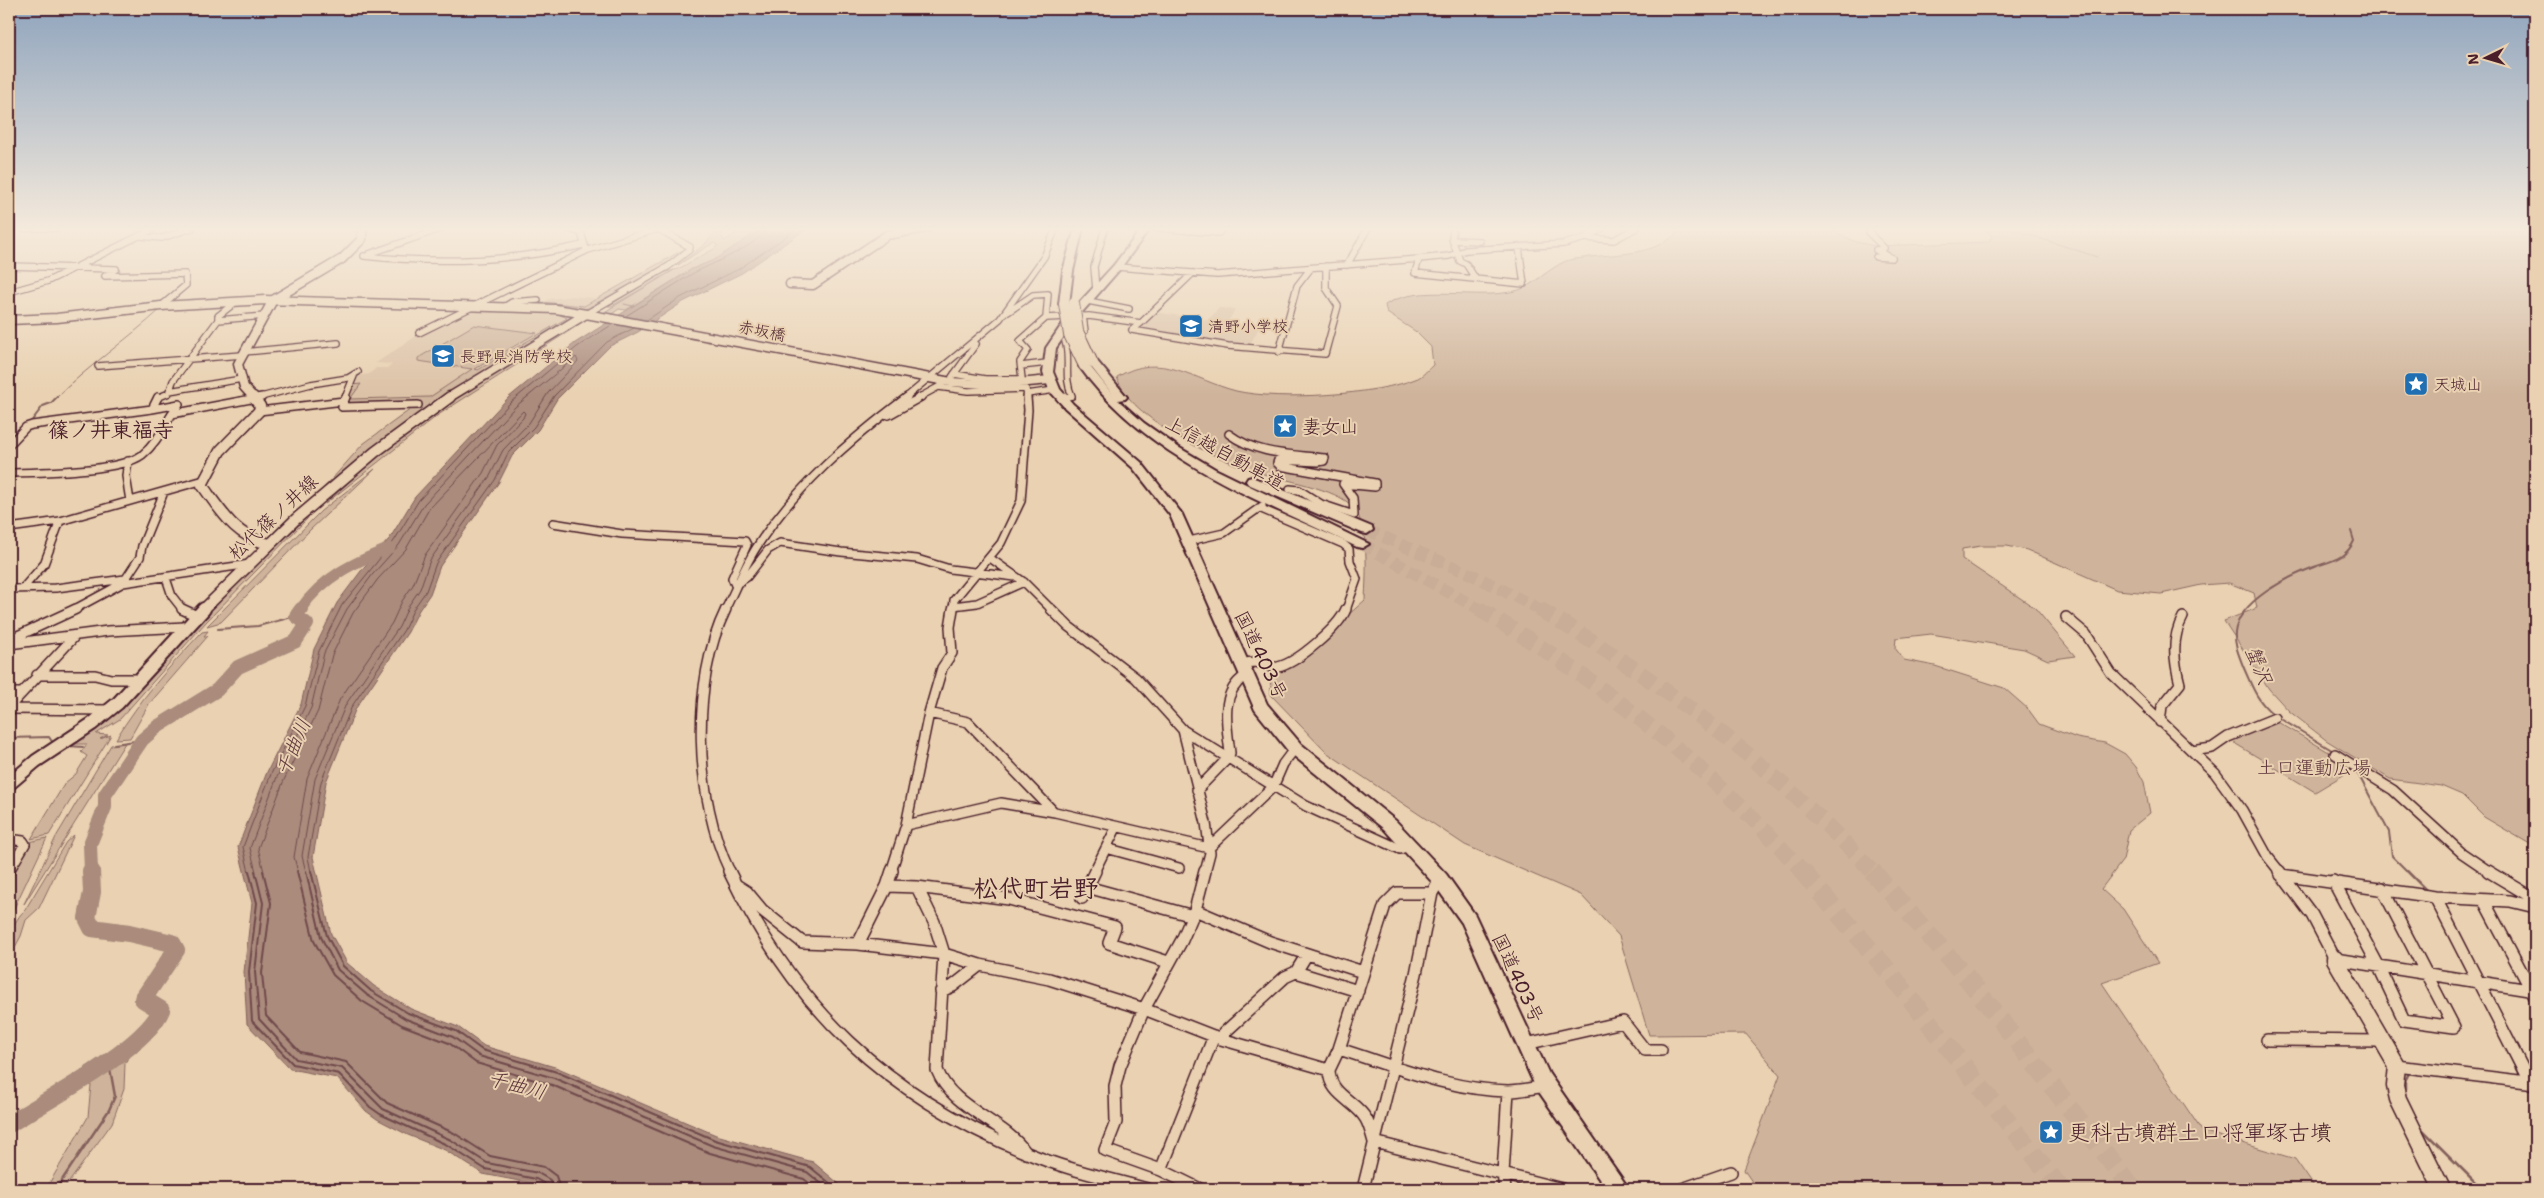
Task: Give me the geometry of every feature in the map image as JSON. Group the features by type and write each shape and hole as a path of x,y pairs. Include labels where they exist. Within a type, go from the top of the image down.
{"highway":[{"name":"上信越自動車道","path":"1068,284 1069,335 1089,365 1100,388 1124,412 1171,448 1242,486 1362,544"},
{"path":"1055,389 1047,363 1051,348 1102,284"},
{"name":"上信越自動車道","path":"1089,365 1127,403 1180,443 1257,483 1367,530"},
{"name":"国道403号","path":"1055,389 1137,465 1176,514 1260,706 1295,748 1390,825 1440,879 1469,920 1546,1086 1618,1189"}],"street":[{"path":"9,292 38,284"},
{"path":"161,306 186,284"},
{"path":"259,411 260,406 244,387 238,364 274,300 301,284"},
{"path":"420,333 518,284"},
{"path":"589,314 640,284"},
{"path":"790,284 815,284"},
{"path":"1000,319 1025,284"},
{"path":"1095,284 1096,290"},
{"path":"1183,284 1141,324 1132,330 1176,339 1279,352 1325,354 1338,306 1331,300 1326,284"},
{"path":"1279,352 1299,284"},
{"path":"1046,318 1048,294 1033,295 1000,319 982,337 870,426 826,464 790,501 755,549 735,586 716,635 706,668 702,709 703,780 713,829 734,884 751,917 798,987 824,1017 872,1064 920,1097 959,1120 1026,1153 1053,1163 1147,1189"},
{"name":"赤坂橋","path":"9,320 56,318 161,306 274,300 556,309 929,378"},
{"path":"504,307 512,302 538,300"},
{"path":"169,391 188,360 218,320 218,316 237,301"},
{"path":"1088,301 1129,309"},
{"name":"松代篠ノ井線","path":"9,784 36,760 110,710 141,679 185,627 270,544 320,498 406,428 464,388 589,314"},
{"path":"218,320 265,316"},
{"path":"982,337 953,376 984,379 1022,379 1020,362 1028,350 1020,341 1046,318 1078,316 1141,324"},
{"path":"929,378 976,385 1055,389 1072,396 1065,384 1066,365 1070,354 1065,341 1085,331 1078,316"},
{"path":"98,366 188,360 338,344"},
{"path":"1021,366 1047,363"},
{"path":"172,414 254,399 284,390 356,374 342,407 418,405"},
{"path":"152,409 158,397 169,391 242,379"},
{"path":"858,944 887,886 906,825 929,713 942,668 952,653 950,627 954,600 990,558 1013,521 1021,501 1026,389 968,391 941,386 870,426"},
{"path":"1027,394 1055,389"},
{"path":"270,544 261,544 251,539 222,516 217,504 202,486 204,480 220,451 259,411 344,401"},
{"path":"9,445 26,427 32,425 179,404 142,455 128,461 68,470 9,473"},
{"path":"1228,434 1241,443 1264,451 1325,458 1324,461 1318,462 1278,460 1277,463 1280,466 1375,483 1375,486 1369,488 1344,484 1344,488 1352,498 1354,515 1321,504 1299,490 1290,489"},
{"path":"128,461 126,466 127,491 130,501"},
{"path":"9,528 60,521 204,480"},
{"path":"9,640 79,607 124,581 140,557 142,546 152,526 164,492"},
{"path":"1189,541 1224,533 1262,507 1343,544 1349,549 1350,561 1357,580 1344,614 1330,632 1309,649 1279,666 1266,668 1257,662 1243,670 1233,684 1229,696 1227,719 1230,753 1228,758 1197,790"},
{"path":"23,588 44,564 60,521"},
{"path":"553,523 622,534 745,541 746,545 732,578 735,586"},
{"path":"735,586 743,582 773,546 780,543 841,552 917,559 950,569 1015,577"},
{"path":"990,558 1024,582 1068,626 1136,678 1183,730 1306,806 1360,833 1400,849 1410,846"},
{"path":"9,589 56,588 166,578 250,564"},
{"path":"166,578 176,602 191,615 197,616"},
{"path":"953,606 977,603 1024,582"},
{"path":"2066,617 2086,634 2111,673 2215,774 2242,810 2268,857 2312,916 2346,976 2379,1041 2397,1066 2395,1086 2398,1099 2442,1189"},
{"path":"2160,722 2162,706 2180,684 2173,658 2178,626 2183,617"},
{"path":"9,644 108,632 185,627"},
{"path":"9,708 37,675 74,637"},
{"path":"37,675 95,675 111,679 141,679"},
{"path":"9,693 22,693"},
{"path":"9,708 110,710"},
{"path":"929,713 968,722 1055,812"},
{"path":"2192,751 2212,748 2228,737 2275,718"},
{"path":"1183,730 1206,823 1210,853 1194,913 1182,940 1168,962 1144,1010 1119,1073 1115,1086 1116,1122 1105,1150 1142,1166 1161,1170 1200,1189"},
{"path":"1209,848 1274,787 1283,764 1295,748"},
{"path":"2335,754 2393,790 2462,853 2535,899"},
{"path":"906,825 1001,803 1055,812 1116,828 1209,848"},
{"path":"1082,898 1116,828"},
{"path":"9,839 23,840 26,844 9,871"},
{"path":"1106,848 1179,868"},
{"path":"2281,875 2435,897 2510,901 2535,907"},
{"path":"1363,1189 1416,974 1432,893 1440,879"},
{"path":"2333,881 2378,965 2404,1020 2454,1027 2382,888"},
{"path":"734,884 747,892 762,910 802,942 858,944 944,954 980,965 1049,980 1144,1010 1218,1037 1328,1070"},
{"path":"887,886 916,887 1009,899 1115,927 1110,943 1168,962"},
{"path":"916,887 934,922 944,954 938,1080 968,1106 1021,1143 1026,1153"},
{"path":"1087,887 1194,913 1270,942 1363,972"},
{"path":"1374,1142 1366,1118 1342,1097 1329,1078 1328,1070 1339,1049 1385,905 1397,893 1432,893"},
{"path":"2435,897 2532,1083"},
{"path":"2484,901 2534,993"},
{"path":"1161,1170 1218,1037 1285,977 1296,972 1307,954"},
{"path":"2335,959 2478,981 2534,993"},
{"path":"942,990 953,986 980,965"},
{"path":"1296,972 1358,991"},
{"path":"1526,1044 1623,1022 1644,1050 1661,1050"},
{"path":"2267,1040 2379,1041"},
{"path":"1339,1049 1478,1089 1508,1092 1546,1086"},
{"path":"2397,1066 2532,1083"},
{"path":"1505,1189 1503,1174 1508,1092"},
{"path":"1374,1142 1562,1189"},
{"path":"1682,1189 1731,1172"}],"shaded area":[{"path":"572,296 596,298 580,307 544,303 548,299"},
{"name":"清野小学校","path":"1219,308 1235,309 1227,324 1259,328 1249,346 1136,329 1154,312 1208,320"},
{"name":"長野県消防学校","path":"468,310 555,313 563,315 564,319 424,404 344,406 357,376 369,374 376,368 387,368 392,364 376,363 421,333"}],"green space":[{"path":"623,284 631,284 581,310 510,305 541,302 584,306"},
{"path":"645,284 650,284 612,306 608,306"},
{"path":"651,284 668,284 626,310 619,309 609,316 601,314"},
{"path":"1530,284 2535,284 2535,847 2484,817 2462,795 2441,786 2390,779 2326,740 2289,711 2269,689 2224,621 2257,608 2254,593 2229,583 2201,585 2161,594 2117,590 2027,550 2007,546 1981,546 1962,549 1962,559 2035,608 2075,656 2048,660 2024,649 1931,634 1896,638 1895,648 1904,660 1935,666 2004,688 2028,709 2039,724 2077,738 2105,743 2125,754 2136,767 2144,782 2150,813 2129,830 2123,860 2101,889 2123,909 2158,963 2102,983 2202,1131 2295,1159 2316,1189 1757,1189 1744,1170 1780,1075 1746,1034 1649,1035 1619,936 1581,895 1465,845 1326,752 1271,695 1270,675 1326,642 1347,616 1365,600 1365,539 1358,516 1353,507 1345,500 1334,495 1308,485 1240,466 1177,436 1138,408 1125,393 1117,377 1133,369 1148,366 1177,370 1236,391 1255,394 1277,396 1328,395 1378,389 1418,378 1433,365 1431,347 1415,331 1387,313 1385,305 1399,298 1415,295 1432,293 1503,293 1519,290"},
{"path":"556,313 576,314 478,376 316,497 363,444 415,406 344,406 352,385 361,384 350,399 430,397 472,369 418,361 418,358 474,325 537,333 475,369 478,370 567,318"},
{"path":"575,325 577,326 438,415 325,504 387,447 444,406"},
{"path":"375,469 311,529 221,622 207,626 321,511"},
{"path":"313,509 307,519 206,622 120,719 96,734 108,735 100,739 111,735 49,835 31,839 65,783 76,774 87,756 81,752 87,744 67,744"},
{"path":"208,631 204,636 208,636 149,704 130,738 116,739 156,683 202,632"},
{"name":"土口運動広場","path":"2276,721 2355,768 2315,792 2231,741"},
{"path":"125,743 24,904 56,837 111,745"},
{"path":"74,835 39,908 26,920 21,936 13,951 9,970 10,938 15,923 25,910 66,842"},
{"path":"47,838 9,919 9,879 29,842"},
{"path":"144,1039 132,1051 125,1063 124,1089 112,1123 64,1189 46,1189 88,1117 91,1085 80,1085 9,1126 9,1115 40,1098 117,1047"}],"water":[{"name":"千曲川","path":"668,284 720,284 683,302 638,332 610,346 557,399 538,430 512,456 499,482 440,566 430,594 419,610 408,632 356,708 326,782 313,857 331,934 347,963 374,986 411,1009 458,1027 484,1046 558,1068 716,1135 813,1162 845,1189 545,1189 535,1184 483,1174 445,1150 408,1135 377,1119 366,1111 337,1078 290,1069 247,1024 244,972 252,903 238,847 267,772 301,704 314,649 337,603 364,567 390,538 415,497 508,398 575,343"}],"waterway":[{"path":"624,304 633,306"},
{"path":"56,398 161,309"},
{"path":"30,423 43,406 51,403 56,398"},
{"name":"蟹沢","path":"2273,714 2259,698 2243,666 2235,641 2238,621 2254,601 2278,584 2303,571 2342,556 2354,541 2351,531"},
{"path":"300,610 318,588 340,572 390,548"},
{"path":"91,872 90,844 105,807 105,795 142,740 157,727 217,690 238,667 296,641 307,624 296,616 301,609"},
{"path":"218,629 258,626 296,616"},
{"name":"蟹沢","path":"2279,718 2335,752"},
{"path":"9,738 49,737 53,743"},
{"path":"114,744 142,740"},
{"path":"69,746 83,747"},
{"name":"蟹沢","path":"2357,772 2389,832 2392,856 2428,892"},
{"path":"9,1124 116,1057 152,1025 161,1010 143,999 176,950 172,943 129,933 92,928 87,918 92,892 91,871"},
{"path":"2508,1051 2520,1077"},
{"path":"56,1189 109,1110 115,1096 109,1063"},
{"path":"2405,1096 2405,1081 2409,1073"},
{"path":"2420,1127 2482,1189"}],"tunnel":[{"path":"1367,530 1477,577 1541,610"},
{"path":"1362,544 1481,610"},
{"path":"1479,609 1568,665 1652,728 1692,761 1730,797 1803,872"},
{"path":"1539,609 1584,636 1673,696 1757,762 1797,797 1873,872"},
{"path":"1802,871 1890,973 2061,1189"},
{"path":"1872,871 1968,979 2133,1189"}],"place":[{"name":"清野小学校","path":"1191,326"},
{"name":"長野県消防学校","path":"443,356"},
{"name":"天城山","path":"2416,384"},
{"name":"妻女山","path":"1285,426"},
{"name":"更科古墳群土口将軍塚古墳","path":"2051,1132"}],"district":[{"name":"篠ノ井東福寺","path":"111,430"},
{"name":"松代町岩野","path":"1036,888"}]}
